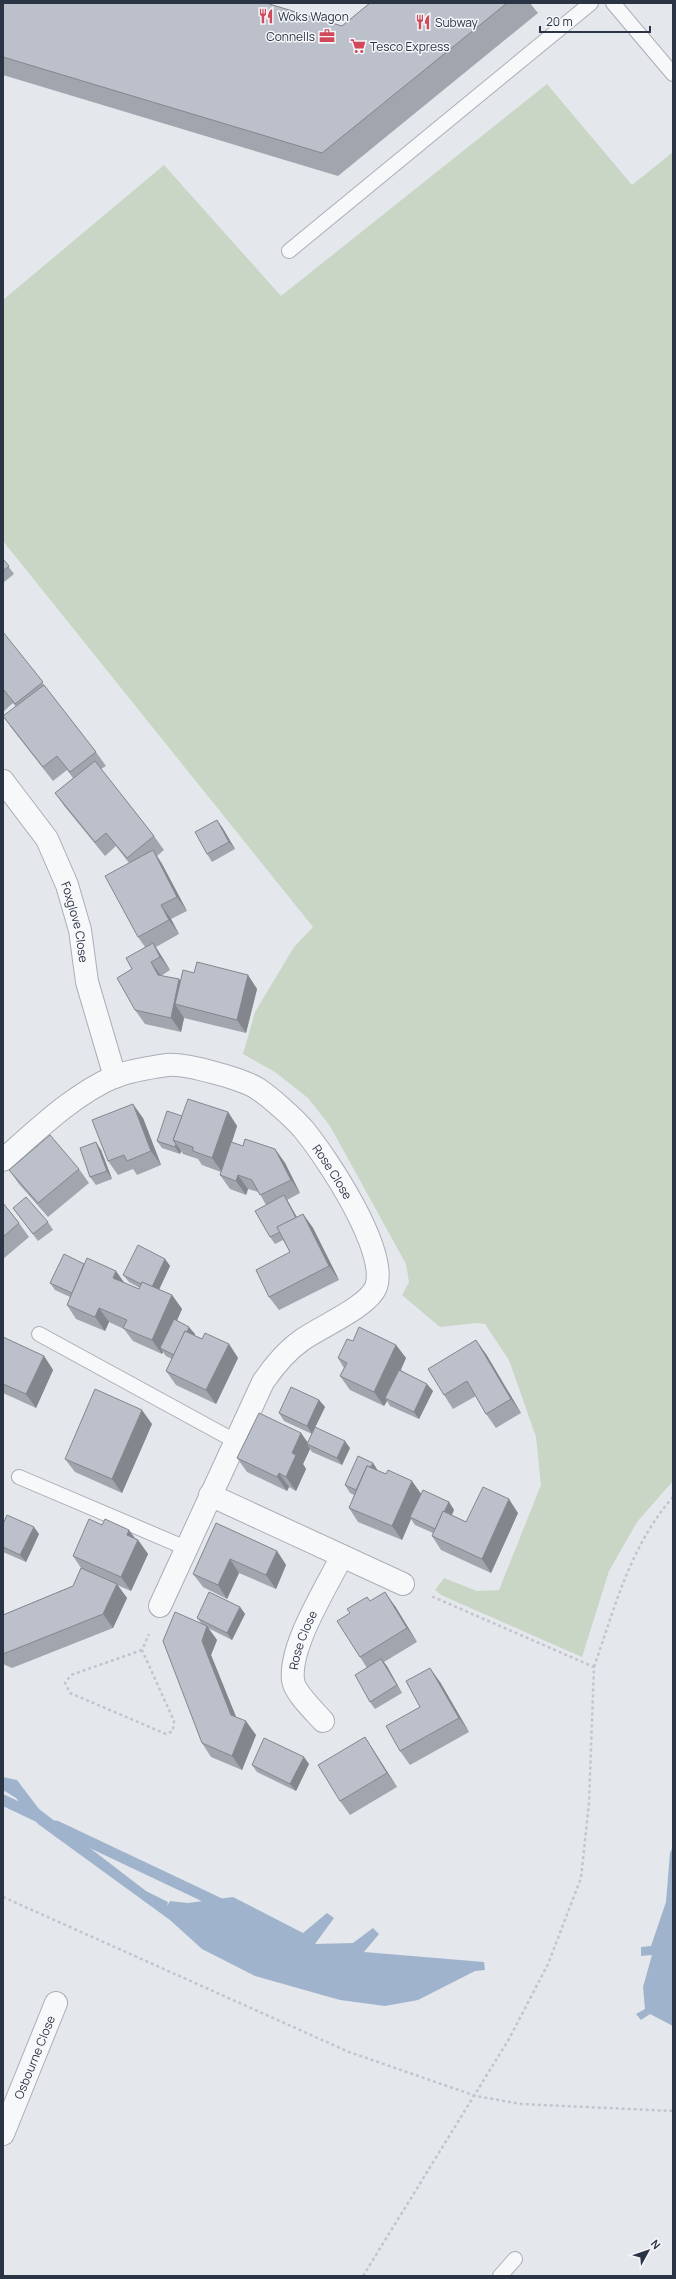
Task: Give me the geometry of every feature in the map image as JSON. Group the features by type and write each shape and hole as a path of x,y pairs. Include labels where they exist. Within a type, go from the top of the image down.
{"street":[{"name":"Foxglove Close","path":"3,781 47,839 67,885 80,930 87,982 115,1077"},
{"name":"Rose Close","path":"3,1160 68,1105 115,1077 169,1064 229,1077 258,1089 303,1128 332,1168 354,1208 375,1252 378,1268 376,1287 364,1301 301,1340 279,1360 263,1382 160,1606"},
{"path":"210,1495 403,1584"},
{"name":"Rose Close","path":"323,1721 308,1705 293,1681 295,1651 342,1556"},
{"name":"Osbourne Close","path":"3,2134 56,2003"}],"lane":[{"path":"289,251 591,3"},
{"path":"613,3 673,74"},
{"path":"39,1334 235,1441"},
{"path":"19,1477 186,1548"},
{"path":"500,2276 515,2259"}],"path":[{"path":"363,2276 476,2096 509,2039 548,1964 581,1878 589,1803 594,1667 627,1570 642,1540 659,1513 673,1497"},
{"path":"403,1584 594,1667"},
{"path":"142,1650 174,1721 173,1731 166,1734 70,1693 65,1683 71,1675 142,1650"},
{"path":"3,1897 349,2052 476,2096 522,2104 673,2111"}],"green space":[{"path":"547,84 632,185 673,152 673,1481 637,1522 609,1571 582,1657 441,1595 435,1590 444,1578 477,1591 499,1590 541,1485 536,1437 509,1360 485,1324 477,1323 440,1327 402,1295 409,1282 406,1264 330,1126 308,1098 275,1072 243,1054 255,1012 294,947 313,927 3,541 3,300 164,165 281,296"}],"water":[{"path":"3,1777 17,1780 39,1809 146,1891 168,1902 167,1906 170,1901 188,1903 233,1897 303,1933 327,1913 334,1918 315,1944 353,1943 373,1928 379,1934 364,1952 484,1962 485,1970 475,1971 418,2000 385,2006 340,2000 255,1976 202,1949 170,1920 38,1824 16,1798 3,1790"},
{"path":"673,1846 673,2026 650,2014 641,2020 636,2014 645,2009 643,1987 652,1955 641,1956 641,1947 651,1946 666,1902 670,1853"}],"building":[{"path":"3,3 266,3 342,26 370,3 507,3 322,153 3,57"},
{"path":"3,559 9,566 3,571"},
{"path":"3,632 43,682 15,704 3,690"},
{"path":"44,685 96,752 70,772 57,756 43,767 3,716"},
{"path":"95,761 154,836 127,858 106,833 95,842 55,793"},
{"path":"217,820 229,842 207,854 195,832"},
{"path":"153,850 177,897 161,905 169,920 138,937 105,876"},
{"path":"153,943 160,957 151,962 158,975 179,979 171,1018 135,1010 117,978 132,969 126,958"},
{"path":"197,962 248,975 237,1020 175,1004 183,970 194,973"},
{"path":"188,1099 228,1112 212,1158 193,1151 193,1147 173,1140"},
{"path":"133,1104 151,1151 127,1161 124,1155 108,1161 92,1120"},
{"path":"167,1111 182,1116 173,1140 176,1144 175,1147 157,1141"},
{"path":"50,1135 79,1169 38,1203 9,1170"},
{"path":"245,1139 275,1149 291,1180 260,1195 252,1180 238,1175 236,1181 220,1175 231,1142 243,1146"},
{"path":"96,1142 107,1171 90,1177 80,1148"},
{"path":"284,1195 296,1218 277,1227 280,1232 270,1237 255,1211"},
{"path":"26,1197 48,1222 33,1234 13,1208"},
{"path":"3,1203 19,1223 3,1237"},
{"path":"303,1214 329,1266 269,1297 256,1270 290,1252 277,1227"},
{"path":"138,1245 165,1259 152,1287 142,1282 141,1284 123,1275"},
{"path":"64,1254 84,1264 72,1293 50,1283"},
{"path":"87,1258 116,1271 113,1278 139,1289 142,1282 172,1295 152,1340 123,1328 127,1320 99,1308 95,1317 67,1305"},
{"path":"174,1319 189,1327 187,1332 185,1331 174,1355 160,1348"},
{"path":"359,1327 396,1345 374,1392 340,1376 347,1363 338,1358 347,1339 353,1341"},
{"path":"185,1331 202,1339 205,1333 229,1344 206,1390 166,1371"},
{"path":"3,1337 44,1356 26,1394 3,1384"},
{"path":"476,1340 511,1399 486,1414 467,1381 444,1395 428,1369"},
{"path":"399,1370 427,1384 414,1412 385,1398"},
{"path":"291,1387 319,1400 307,1426 279,1413"},
{"path":"95,1389 142,1410 112,1479 65,1459"},
{"path":"259,1413 301,1433 292,1453 296,1455 286,1477 279,1473 277,1477 237,1458"},
{"path":"315,1427 345,1441 337,1458 307,1444"},
{"path":"358,1456 373,1463 371,1467 367,1466 356,1490 345,1485"},
{"path":"367,1466 386,1474 388,1470 412,1481 392,1526 349,1508"},
{"path":"483,1487 509,1499 482,1559 432,1536 443,1511 466,1522"},
{"path":"423,1490 449,1502 435,1529 410,1517"},
{"path":"7,1515 34,1527 20,1555 3,1547 3,1524"},
{"path":"89,1519 102,1525 105,1519 129,1530 127,1535 138,1540 121,1577 73,1556"},
{"path":"216,1523 277,1551 266,1575 230,1559 218,1585 193,1574"},
{"path":"81,1568 117,1584 103,1614 3,1654 3,1615 73,1586"},
{"path":"209,1592 240,1607 227,1633 197,1618"},
{"path":"385,1592 407,1628 360,1657 337,1621 350,1613 347,1609 367,1597 370,1601"},
{"path":"175,1612 207,1626 202,1641 231,1715 246,1721 232,1756 202,1743 163,1641"},
{"path":"381,1659 397,1685 370,1702 355,1675"},
{"path":"430,1668 459,1718 400,1751 386,1726 420,1707 406,1681"},
{"path":"365,1737 387,1773 340,1801 318,1765"},
{"path":"264,1738 304,1757 290,1784 252,1765"}],"waterway":[{"path":"3,1800 41,1818"},
{"path":"56,1826 225,1906"}],"place":[{"name":"Woks Wagon","path":"266,16"},
{"name":"Subway","path":"423,22"},
{"name":"Connells","path":"327,36"},
{"name":"Tesco Express","path":"358,46"}]}
